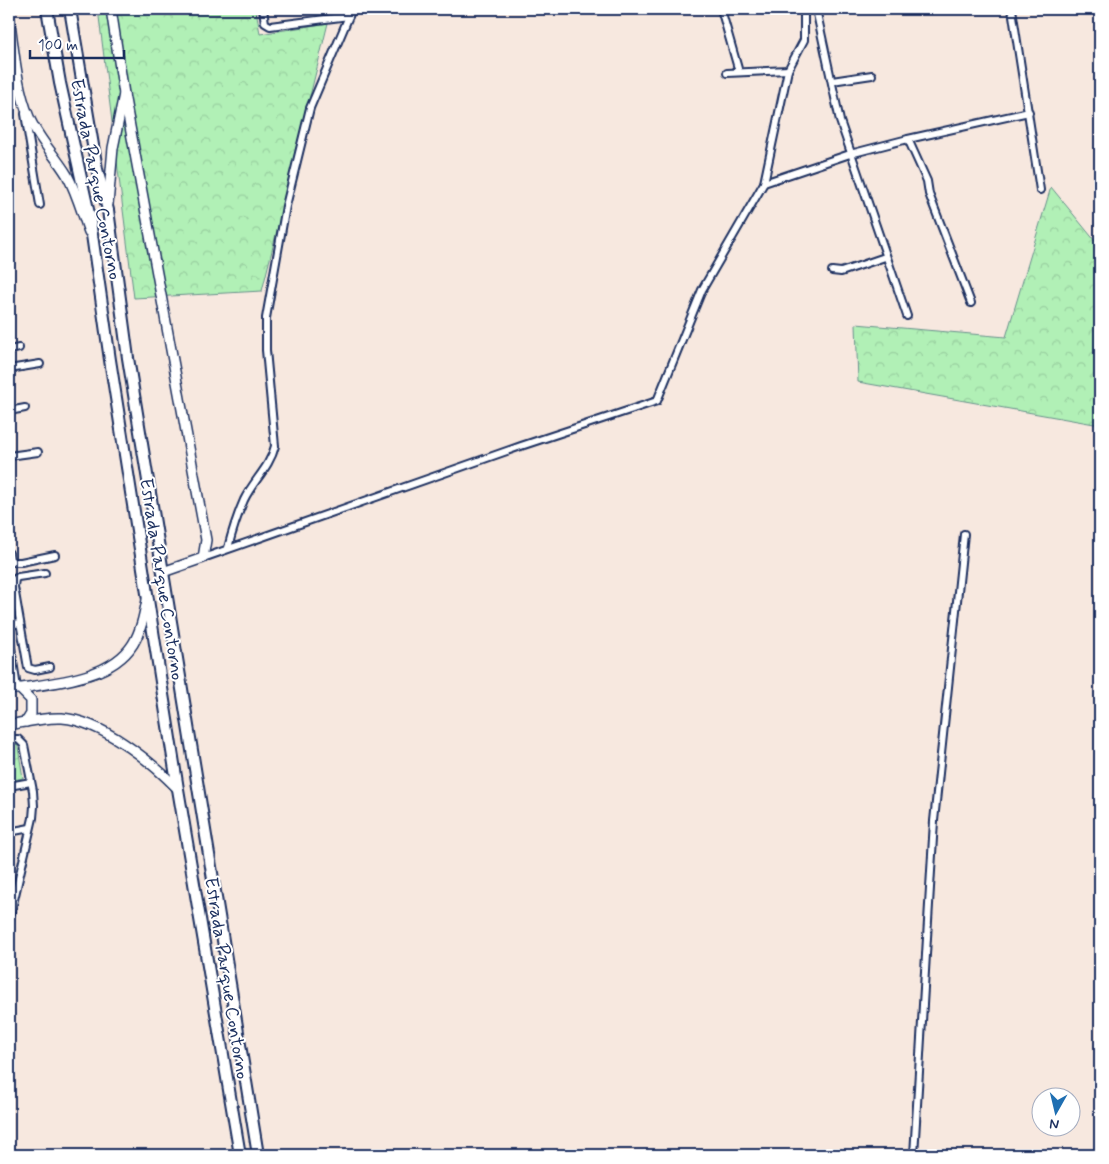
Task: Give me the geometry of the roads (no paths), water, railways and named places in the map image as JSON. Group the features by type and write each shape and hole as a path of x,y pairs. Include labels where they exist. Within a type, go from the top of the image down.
{"highway":[{"name":"Estrada Parque Contorno","path":"47,9 60,83 89,214 110,360 178,789 240,1155"},
{"name":"Estrada Parque Contorno","path":"70,9 97,169 108,210 128,358 258,1155"},
{"path":"110,360 111,352 116,346 123,350 128,358"},
{"path":"184,819 193,820 202,816"}],"main road":[{"path":"111,9 124,94 206,540 202,558 163,572"},
{"path":"9,16 22,98 40,138 61,166 72,185 94,251"},
{"path":"108,210 112,148 124,94"},
{"path":"15,689 90,675 110,667 133,645 142,624 148,597"},
{"path":"15,689 31,700 31,714 26,722"},
{"path":"9,725 47,719 62,718 76,720 93,727 142,756 178,789"}],"street":[{"path":"263,9 265,23 270,26 348,16"},
{"path":"228,548 234,523 244,499 272,456 275,446 266,350 267,309 286,206 310,108 352,9"},
{"path":"721,9 739,72"},
{"path":"202,558 657,401 702,290 764,183 788,70 804,40 804,9"},
{"path":"816,9 840,121 907,316"},
{"path":"1012,9 1040,190"},
{"path":"727,73 788,70"},
{"path":"832,81 872,75"},
{"path":"22,98 40,205"},
{"path":"764,183 850,154 1029,112"},
{"path":"908,139 927,181 929,194 971,302"},
{"path":"832,270 841,272 886,257"},
{"path":"9,350 19,348"},
{"path":"9,369 40,364"},
{"path":"9,410 25,408"},
{"path":"9,456 38,452"},
{"path":"914,1155 934,821 964,534"},
{"path":"9,553 12,562 56,555"},
{"path":"44,573 18,577 15,579 14,587 28,668 35,670 50,667"},
{"path":"9,625 20,623"},
{"path":"9,634 15,689"},
{"path":"9,739 22,740 34,806 9,922"},
{"path":"9,786 31,782"},
{"path":"9,832 30,828"}]}
